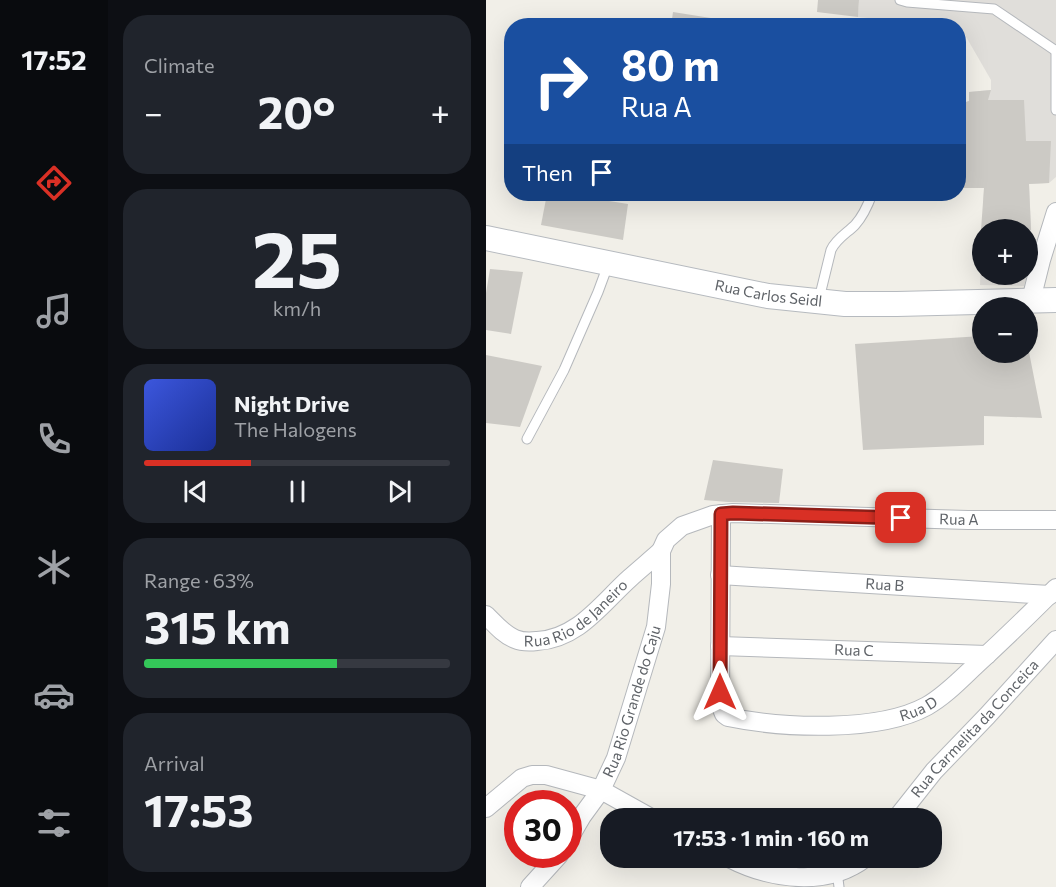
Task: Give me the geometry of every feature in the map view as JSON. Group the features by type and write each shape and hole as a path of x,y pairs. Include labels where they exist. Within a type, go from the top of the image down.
{"street":[{"path":"1032,297 1056,212"},
{"name":"Rua Carlos Seidl","path":"486,238 768,296 845,304 972,302"},
{"name":"Rua Carlos Seidl","path":"1038,300 1056,300"},
{"name":"Rua A","path":"662,551 666,540 682,526 713,515 733,513 968,520 1056,520"},
{"path":"720,646 721,514"},
{"name":"Rua Rio de Janeiro","path":"486,615 504,632 525,642 545,641 565,634 591,618 629,579 662,551"},
{"name":"Rua Rio Grande do Caju","path":"582,816 601,790 616,758 656,627 662,551"},
{"name":"Rua B","path":"720,575 1053,592"},
{"name":"Rua D","path":"720,646 721,710 724,714 769,723 811,725 864,724 884,721 914,713 935,701 1053,592"},
{"name":"Rua Carmelita da Conceica","path":"905,808 934,771 1056,640"},
{"name":"Rua C","path":"720,646 987,655"},
{"path":"486,808 522,778 546,775 601,790 633,808"},
{"path":"530,887 548,868"},
{"path":"751,868 775,879 798,885 839,883 854,868"}],"lane":[{"path":"900,0 994,4 1056,50 1056,110"},
{"path":"818,301 831,250 864,214 869,201"},
{"path":"527,438 564,370 609,263"}],"shaded area":[{"path":"859,0 1056,0 1056,177 1049,183 1029,184 1031,219 983,219 984,188 966,188 966,102 969,101 969,92 991,90 991,80 966,37 966,18 858,17"}],"building":[{"path":"818,0 859,0 858,17 817,12"},
{"path":"673,12 711,18 672,18"},
{"path":"991,90 988,100 1024,100 1026,141 1051,141 1049,183 1029,184 1031,219 982,219 984,188 966,188 966,102 969,101 969,92"},
{"path":"546,201 609,201 628,204 623,240 541,225"},
{"path":"490,269 523,272 511,334 486,330 486,293"},
{"path":"972,337 972,363 1031,363 1042,418 984,416 984,445 863,450 855,344"},
{"path":"486,355 542,366 520,427 486,423"},
{"path":"713,460 783,469 779,503 704,500"}],"route":[{"path":"720,692 721,514 901,518"}]}
